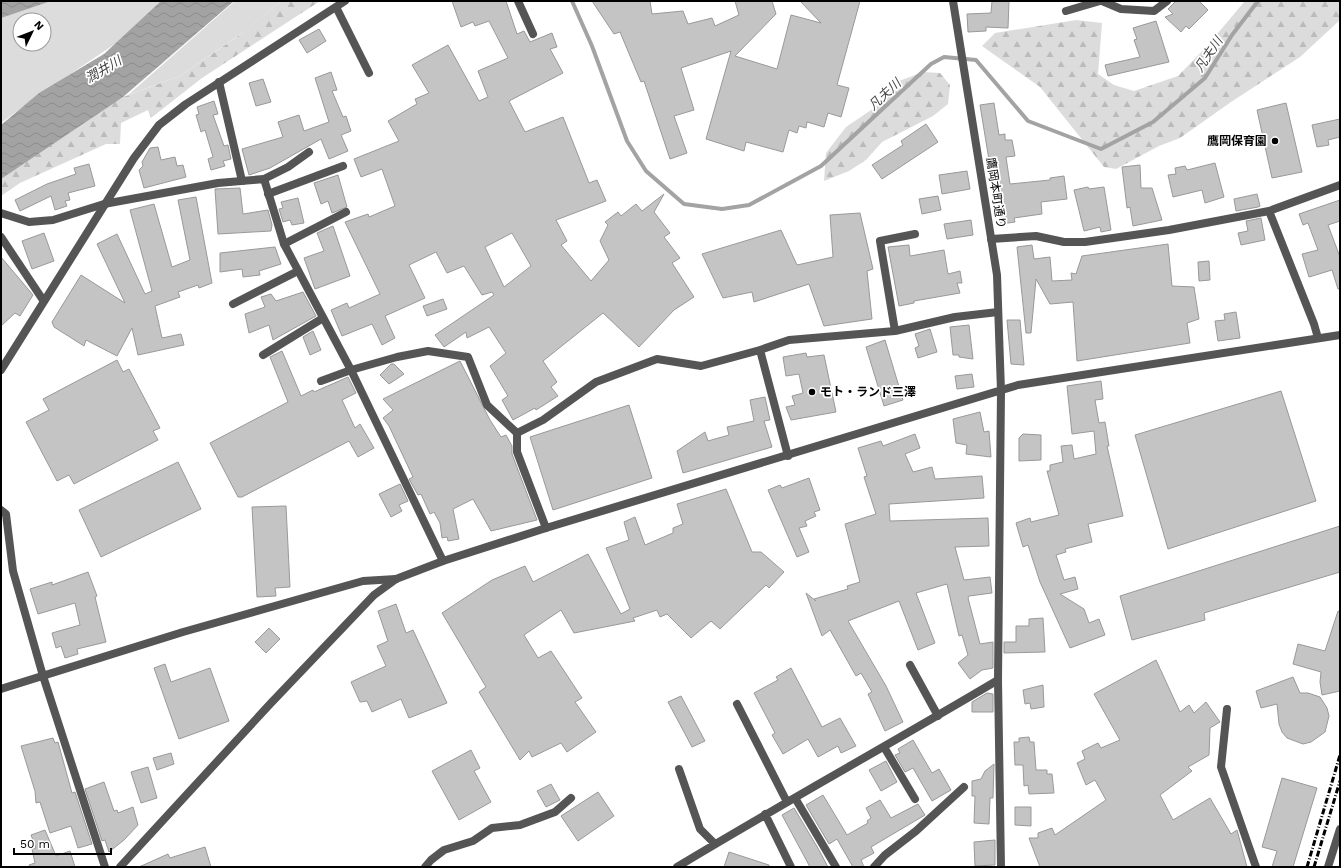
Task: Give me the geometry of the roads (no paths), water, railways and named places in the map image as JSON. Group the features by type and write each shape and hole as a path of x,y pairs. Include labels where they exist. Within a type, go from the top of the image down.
{"street":[{"path":"1,370 43,300 104,204 158,125 219,82 345,1"},
{"path":"518,1 533,34"},
{"name":"鷹岡本町通り","path":"953,1 997,275 1001,391 998,680 1001,867"},
{"path":"1066,10 1101,1 1121,9 1154,11 1167,1"},
{"path":"336,7 369,73"},
{"path":"219,82 242,180"},
{"path":"1,213 29,222 53,220 104,204 242,180 264,179 288,167 309,152"},
{"path":"268,194 343,166"},
{"path":"264,179 284,244 351,370 442,561"},
{"path":"991,239 1036,236 1064,242 1085,242 1222,221 1269,211 1340,185"},
{"path":"1269,211 1314,324 1318,338"},
{"path":"284,244 346,212"},
{"path":"895,331 880,241 915,234"},
{"path":"1,237 43,300"},
{"path":"233,304 298,271"},
{"path":"517,433 543,420 596,382 658,359 701,366 790,340 895,331 955,317 998,312"},
{"path":"263,355 323,318"},
{"path":"120,867 271,703 374,595 396,579 442,561 546,528 788,456 1018,385 1340,335"},
{"path":"760,350 788,456"},
{"path":"321,380 397,357 428,351 468,357 487,405 517,433 517,452 546,528"},
{"path":"1,510 6,514 13,571 43,676 105,867"},
{"path":"1,689 183,632 363,581 396,579"},
{"path":"910,665 938,716"},
{"path":"677,867 765,814 884,748 998,680"},
{"path":"737,704 787,802"},
{"path":"1227,709 1221,767 1256,867"},
{"path":"884,748 915,799"},
{"path":"679,769 700,829 715,844"},
{"path":"874,867 885,855 916,831 964,787"},
{"path":"425,867 431,860 444,850 473,840 492,828 520,825 554,812 571,798"},
{"path":"795,798 836,867"},
{"path":"765,814 791,867"},
{"path":"1328,867 1340,829"}],"water":[{"path":"1,1 51,1 19,12 12,12 12,14 1,18"},
{"name":"潤井川","path":"161,1 234,1 123,97 1,179 1,125 39,93 104,54"}],"waterway":[{"name":"凡夫川","path":"572,1 592,46 627,141 646,171 684,204 722,209 749,205 821,166 931,64 944,57 976,60 1028,121 1101,149 1153,122 1205,78 1232,35 1258,1"}],"railway":[{"path":"1307,867 1340,755"},
{"path":"1314,867 1340,781"}],"place":[{"name":"鷹岡保育園","path":"1275,141"},
{"name":"モト・ランド三澤","path":"812,392"}]}
